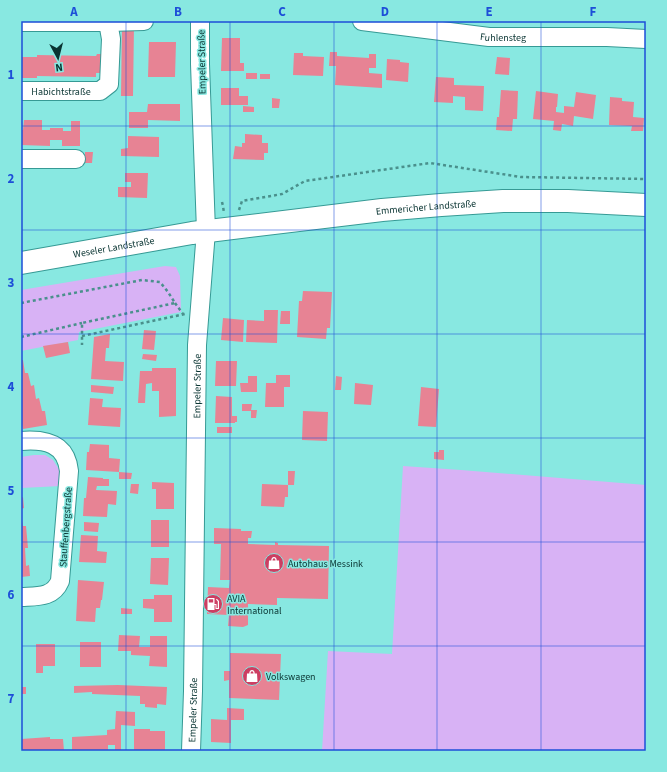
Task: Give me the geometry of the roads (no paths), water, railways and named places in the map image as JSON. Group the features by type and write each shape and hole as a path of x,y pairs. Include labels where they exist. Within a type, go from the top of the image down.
{"main road":[{"name":"Emmericher Landstraße","path":"206,232 441,204 503,201 568,201 646,205"},
{"name":"Weseler Landstraße","path":"21,263 127,244 206,232"}],"street":[{"path":"21,22 144,21"},
{"name":"Empeler Straße","path":"191,751 197,345 192,313 206,232 200,64 200,21"},
{"name":"Fuhlensteg","path":"362,21 489,29 530,37 607,37 645,33"},
{"name":"Habichtstraße","path":"21,91 100,91 109,84 111,39 108,22"},
{"path":"21,159 76,159"},
{"name":"Stauffenbergstraße","path":"21,441 44,442 58,448 63,452 68,462 69,479 61,577 59,585 55,590 45,595 21,597"}],"place":[{"name":"Autohaus Messink","path":"274,563"},
{"name":"AVIA International","path":"213,604"},
{"name":"Volkswagen","path":"252,676"}]}
